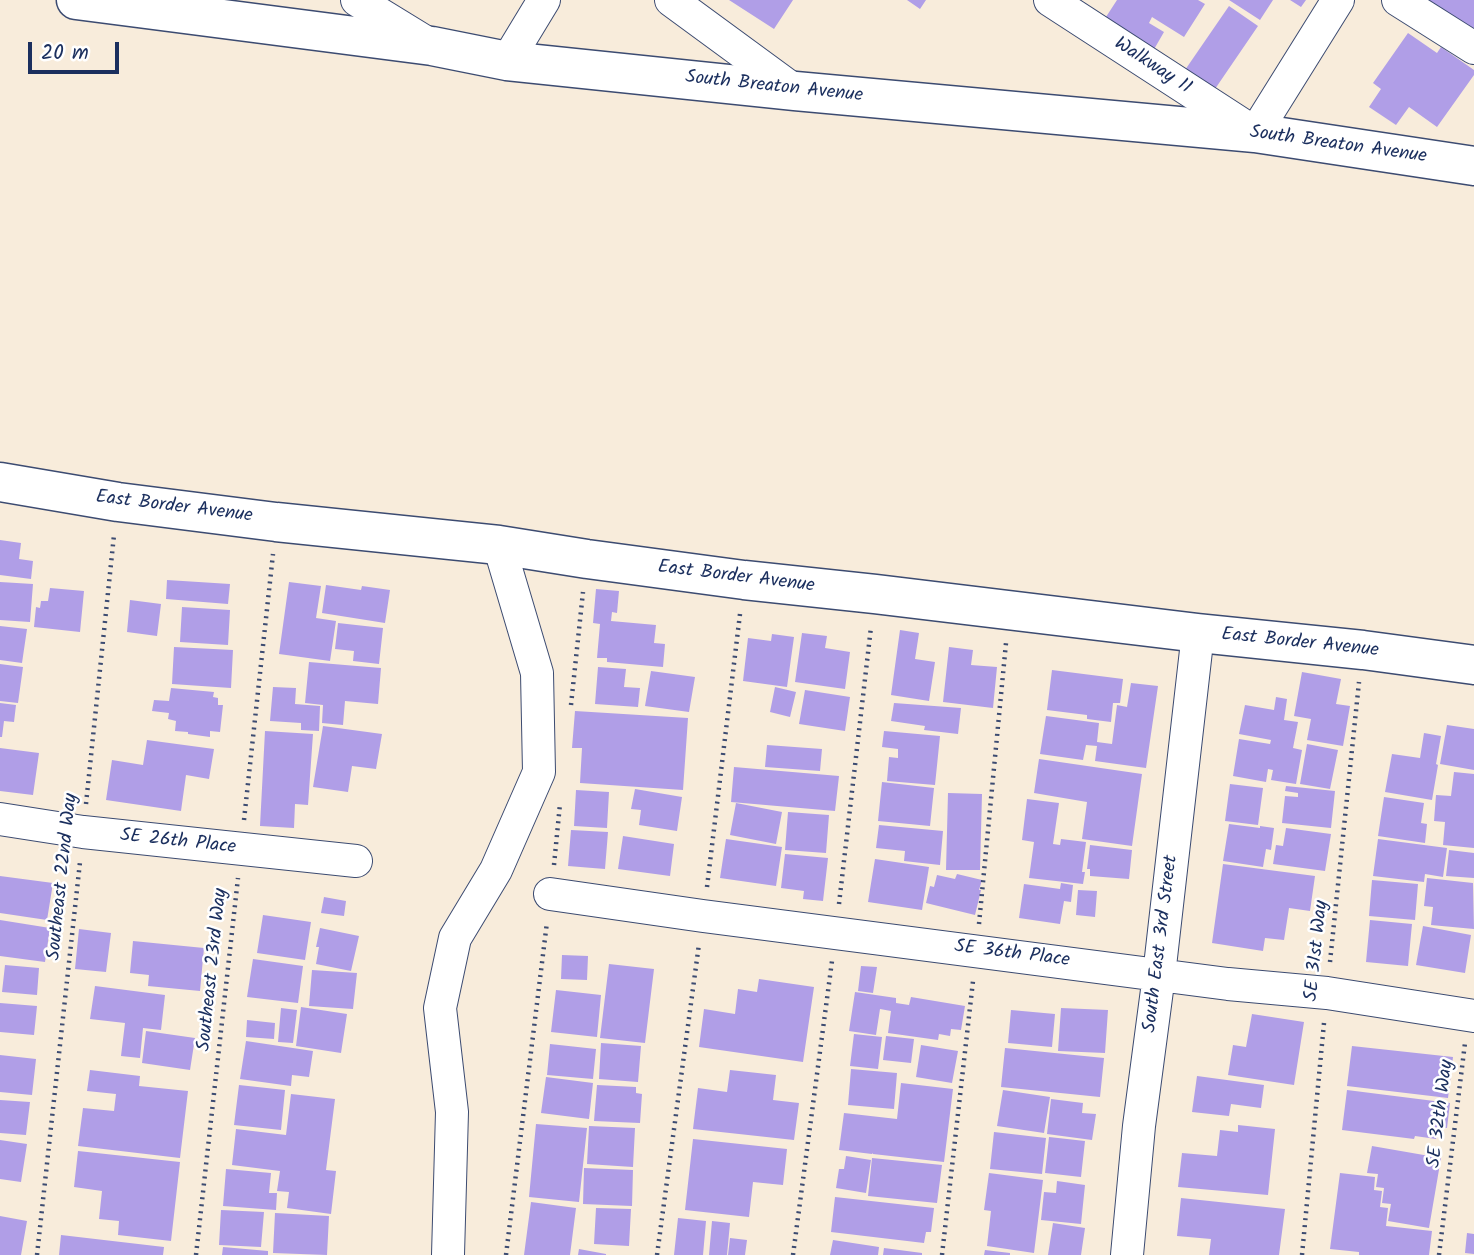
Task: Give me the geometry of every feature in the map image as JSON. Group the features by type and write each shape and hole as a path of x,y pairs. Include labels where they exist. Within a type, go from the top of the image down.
{"street":[{"name":"South Breaton Avenue","path":"76,0 432,46 506,61 1255,134 1474,166"},
{"path":"357,0 432,46"},
{"path":"506,61 544,0"},
{"path":"671,0 795,91"},
{"name":"Walkway 11","path":"1050,0 1255,134"},
{"path":"1255,134 1338,0"},
{"path":"1398,0 1474,48"},
{"name":"East Border Avenue","path":"0,482 118,502 276,522 499,545 744,580 1474,665"},
{"path":"448,1255 452,1112 440,1008 455,938 496,870 539,772 537,673 499,545"},
{"name":"South East 3rd Street","path":"1127,1255 1139,1126 1198,633"},
{"name":"SE 26th Place","path":"0,818 83,832 356,861"},
{"name":"SE 36th Place","path":"550,894 1228,984 1327,993 1471,1015"}],"path":[{"name":"Southeast 22nd Way","path":"37,1255 118,502"},
{"name":"Southeast 23rd Way","path":"196,1255 276,522"},
{"name":"SE 31st Way","path":"1302,1255 1363,650"},
{"name":"SE 32th Way","path":"1439,1255 1471,1015"}],"building":[{"path":"729,0 793,0 774,29"},
{"path":"907,0 926,0 920,9"},
{"path":"1117,0 1198,0 1205,4 1184,37 1152,17 1149,23 1164,32 1149,58 1104,20"},
{"path":"1229,0 1273,0 1260,20"},
{"path":"1290,0 1306,0 1301,7"},
{"path":"1423,0 1474,0 1474,29"},
{"path":"1229,6 1258,26 1215,89 1185,70"},
{"path":"1408,33 1437,53 1441,47 1474,70 1474,75 1437,127 1409,107 1396,125 1369,107 1381,89 1373,83"},
{"path":"0,540 21,543 19,559 33,561 31,579 0,575"},
{"path":"167,580 230,584 228,604 166,599"},
{"path":"0,582 33,584 30,622 0,620"},
{"path":"289,582 321,586 316,618 336,621 330,661 279,654"},
{"path":"326,585 361,590 362,586 390,590 385,623 322,613"},
{"path":"50,588 84,591 80,632 34,627 36,607 40,608 41,601 48,601"},
{"path":"596,589 619,591 617,613 612,612 611,621 656,625 654,643 665,644 663,667 607,662 607,658 597,658 600,624 593,623"},
{"path":"130,600 161,604 157,636 127,632"},
{"path":"182,607 230,610 228,645 180,642"},
{"path":"338,623 383,628 379,664 353,661 354,651 335,649"},
{"path":"0,626 27,629 22,663 0,660"},
{"path":"900,630 919,633 915,659 935,662 929,701 891,695"},
{"path":"802,633 827,636 825,648 850,652 845,689 795,682"},
{"path":"772,634 794,637 787,687 743,681 748,638 771,641"},
{"path":"174,647 233,650 231,688 172,684"},
{"path":"949,647 973,650 971,665 997,667 993,708 943,702"},
{"path":"309,662 381,668 378,704 345,701 343,725 322,723 323,705 305,703"},
{"path":"0,664 23,667 18,703 0,701"},
{"path":"598,667 626,669 624,687 640,688 638,707 595,704"},
{"path":"1052,670 1123,679 1120,703 1113,703 1111,722 1087,719 1087,715 1047,710"},
{"path":"651,671 695,677 689,712 645,706"},
{"path":"1302,672 1341,679 1336,704 1350,706 1343,746 1307,740 1311,719 1294,716"},
{"path":"1131,683 1158,686 1146,768 1095,761 1097,746 1086,745 1083,760 1040,754 1046,716 1099,723 1097,742 1112,744 1117,705 1127,707"},
{"path":"273,687 296,688 295,704 320,706 319,731 301,730 301,723 270,721"},
{"path":"775,687 796,692 790,717 770,712"},
{"path":"171,688 214,692 213,697 218,698 218,705 223,705 220,732 210,731 210,737 175,731 176,721 168,719 169,713 152,711 154,700 169,701"},
{"path":"805,690 850,697 845,731 799,724"},
{"path":"1276,697 1287,699 1284,720 1298,722 1293,748 1302,750 1296,784 1271,780 1273,770 1268,769 1266,782 1233,776 1239,739 1270,744 1271,740 1239,734 1245,705 1274,710"},
{"path":"0,703 16,705 14,722 4,721 2,737 0,737"},
{"path":"894,703 961,708 958,734 924,730 925,726 891,721"},
{"path":"575,711 688,718 683,790 580,783 582,748 572,748"},
{"path":"1447,725 1474,729 1474,770 1440,764"},
{"path":"323,726 382,734 376,769 352,766 348,792 313,787"},
{"path":"265,731 313,734 308,805 295,804 294,828 260,826"},
{"path":"884,731 940,736 935,785 887,781 889,757 898,758 898,749 882,747"},
{"path":"1424,733 1441,736 1432,800 1385,792 1392,754 1420,758"},
{"path":"147,740 214,749 209,779 186,775 181,811 106,800 112,760 143,765"},
{"path":"1307,744 1338,750 1330,789 1300,784"},
{"path":"767,745 822,749 820,771 765,767"},
{"path":"0,748 39,753 33,795 0,791"},
{"path":"1039,759 1142,774 1132,846 1082,839 1087,802 1034,793"},
{"path":"734,767 839,776 835,811 731,802"},
{"path":"1454,772 1474,774 1474,848 1443,845 1445,822 1434,821 1436,795 1451,796"},
{"path":"882,782 934,788 930,826 878,821"},
{"path":"1230,784 1263,788 1258,825 1225,821"},
{"path":"1286,786 1335,791 1331,828 1282,823 1285,796 1298,797 1298,793 1285,791"},
{"path":"635,789 682,797 677,831 639,825 641,810 631,809"},
{"path":"576,790 609,792 607,828 574,826"},
{"path":"948,793 982,794 980,870 946,870"},
{"path":"1384,797 1424,803 1421,823 1427,824 1425,843 1378,836"},
{"path":"1027,799 1059,803 1053,844 1060,845 1061,839 1086,842 1083,884 1029,878 1034,842 1022,840"},
{"path":"736,803 782,812 776,844 730,835"},
{"path":"788,812 829,815 826,853 785,850"},
{"path":"1229,824 1274,828 1271,850 1266,849 1263,867 1223,861"},
{"path":"879,825 943,831 940,865 904,861 905,851 876,848"},
{"path":"1286,828 1331,834 1325,871 1273,864 1276,845 1283,846"},
{"path":"571,830 608,832 605,869 568,866"},
{"path":"623,836 674,844 670,876 618,869"},
{"path":"726,839 782,847 776,886 720,878"},
{"path":"1378,839 1447,848 1443,877 1425,874 1424,882 1373,876"},
{"path":"1090,845 1132,850 1129,879 1090,876 1090,869 1087,869"},
{"path":"1449,850 1474,853 1474,878 1446,876"},
{"path":"785,854 828,858 823,901 803,899 804,891 781,888"},
{"path":"875,859 929,867 922,910 868,902"},
{"path":"1223,864 1315,876 1310,911 1289,908 1284,940 1265,938 1263,951 1212,943"},
{"path":"957,874 982,880 975,915 926,903 930,886 934,887 937,875 955,879"},
{"path":"0,876 53,883 47,920 0,913"},
{"path":"1427,878 1473,883 1474,929 1431,925 1433,907 1424,906"},
{"path":"1372,880 1418,884 1415,920 1369,916"},
{"path":"1061,883 1073,885 1071,902 1064,901 1060,924 1019,918 1024,884 1060,889"},
{"path":"1078,890 1097,891 1095,917 1076,915"},
{"path":"324,897 346,901 344,916 321,913"},
{"path":"263,915 311,922 305,960 257,953"},
{"path":"0,920 50,928 45,962 0,956"},
{"path":"1370,920 1412,924 1408,966 1366,962"},
{"path":"1423,926 1471,935 1465,973 1416,965"},
{"path":"320,928 359,936 351,971 316,964"},
{"path":"79,929 111,933 106,972 75,969"},
{"path":"133,941 204,948 200,991 148,986 149,975 130,973"},
{"path":"562,955 588,956 587,980 561,979"},
{"path":"253,959 303,966 298,1003 247,997"},
{"path":"609,964 654,969 645,1043 600,1038"},
{"path":"5,965 39,968 37,995 2,992"},
{"path":"861,966 877,967 873,993 858,991"},
{"path":"312,970 357,973 353,1009 309,1006"},
{"path":"759,979 814,987 803,1062 699,1047 704,1009 735,1014 738,989 757,992"},
{"path":"95,986 165,995 161,1030 143,1028 140,1058 121,1056 125,1023 90,1019"},
{"path":"556,990 601,995 597,1037 551,1032"},
{"path":"855,992 896,998 896,1003 909,1005 911,997 965,1006 961,1030 951,1029 950,1036 939,1034 938,1040 888,1033 891,1011 880,1009 876,1035 849,1031"},
{"path":"0,1003 37,1006 34,1035 0,1032"},
{"path":"301,1007 347,1014 341,1053 296,1046"},
{"path":"281,1008 297,1010 293,1043 278,1042"},
{"path":"1061,1008 1108,1010 1105,1053 1058,1051"},
{"path":"1011,1010 1055,1014 1052,1047 1008,1043"},
{"path":"1252,1014 1304,1022 1294,1085 1228,1075 1233,1045 1246,1047"},
{"path":"247,1020 275,1023 274,1039 246,1037"},
{"path":"146,1031 195,1038 190,1070 142,1063"},
{"path":"854,1034 882,1037 878,1069 850,1066"},
{"path":"886,1036 914,1039 911,1063 883,1060"},
{"path":"246,1041 313,1051 309,1077 292,1075 291,1086 240,1079"},
{"path":"601,1043 641,1046 638,1082 599,1079"},
{"path":"550,1044 596,1049 593,1079 547,1075"},
{"path":"921,1045 958,1051 952,1083 916,1077"},
{"path":"1352,1046 1453,1057 1448,1098 1347,1086"},
{"path":"1005,1048 1104,1058 1100,1097 1001,1087"},
{"path":"0,1055 36,1059 32,1095 0,1092"},
{"path":"851,1069 897,1073 894,1109 848,1105"},
{"path":"90,1070 140,1076 139,1086 188,1091 180,1158 78,1146 83,1108 114,1111 116,1094 87,1091"},
{"path":"730,1070 776,1075 773,1100 799,1103 794,1140 693,1129 698,1088 727,1092"},
{"path":"1197,1076 1264,1085 1261,1108 1231,1104 1229,1116 1192,1112"},
{"path":"546,1077 593,1083 589,1119 541,1113"},
{"path":"901,1083 953,1089 944,1162 839,1150 844,1113 897,1119"},
{"path":"239,1085 285,1090 281,1130 234,1125"},
{"path":"597,1085 636,1087 636,1093 642,1094 640,1123 594,1121"},
{"path":"1003,1090 1050,1097 1044,1133 997,1126"},
{"path":"1347,1090 1450,1103 1447,1128 1438,1127 1436,1139 1342,1130"},
{"path":"291,1094 335,1099 326,1170 336,1171 331,1214 287,1208 289,1192 277,1191 280,1171 232,1165 236,1129 286,1135"},
{"path":"1051,1099 1083,1103 1082,1113 1096,1114 1092,1140 1047,1134"},
{"path":"0,1100 30,1102 26,1135 0,1133"},
{"path":"536,1124 587,1128 579,1202 529,1197"},
{"path":"1238,1125 1275,1129 1268,1195 1178,1187 1182,1153 1217,1156 1220,1130 1238,1132"},
{"path":"589,1126 635,1128 633,1167 587,1164"},
{"path":"994,1132 1046,1138 1042,1174 990,1169"},
{"path":"1049,1137 1085,1141 1081,1177 1045,1173"},
{"path":"693,1139 787,1149 783,1185 753,1182 749,1217 685,1210"},
{"path":"0,1140 27,1144 21,1182 0,1179"},
{"path":"1372,1146 1441,1158 1429,1228 1388,1221 1391,1204 1382,1203 1384,1188 1376,1187 1378,1174 1367,1173"},
{"path":"78,1151 180,1162 171,1241 118,1235 119,1221 99,1219 102,1191 74,1187"},
{"path":"846,1156 871,1160 866,1193 836,1188 839,1169 844,1169"},
{"path":"872,1158 942,1165 937,1203 868,1196"},
{"path":"584,1168 633,1170 632,1206 583,1204"},
{"path":"226,1169 271,1173 269,1193 277,1193 276,1210 223,1206"},
{"path":"989,1173 1043,1180 1034,1253 987,1246 991,1211 984,1210"},
{"path":"1340,1173 1375,1177 1374,1190 1382,1191 1380,1207 1388,1208 1386,1226 1432,1231 1429,1255 1359,1255 1359,1252 1330,1249"},
{"path":"1057,1181 1085,1185 1081,1224 1041,1220 1044,1192 1056,1193"},
{"path":"835,1197 934,1208 931,1232 926,1232 924,1243 831,1232"},
{"path":"1181,1198 1285,1209 1279,1255 1209,1255 1211,1239 1177,1236"},
{"path":"531,1202 576,1208 570,1255 524,1255"},
{"path":"596,1208 631,1209 629,1246 594,1244"},
{"path":"221,1210 264,1212 261,1247 219,1245"},
{"path":"275,1213 329,1216 327,1255 273,1253"},
{"path":"0,1216 27,1221 21,1255 0,1255"},
{"path":"678,1218 706,1221 703,1255 674,1255"},
{"path":"712,1221 730,1223 727,1255 709,1255"},
{"path":"1053,1223 1085,1228 1081,1255 1048,1255"},
{"path":"1467,1233 1474,1234 1474,1254 1465,1253"},
{"path":"61,1235 164,1247 163,1255 59,1255"},
{"path":"730,1238 747,1240 745,1255 728,1255"},
{"path":"833,1240 879,1247 878,1255 830,1255"},
{"path":"223,1247 268,1251 268,1255 222,1255"},
{"path":"884,1248 922,1253 922,1255 883,1255"},
{"path":"579,1249 606,1254 606,1255 578,1255"},
{"path":"985,1250 1010,1253 1010,1255 984,1255"}]}
